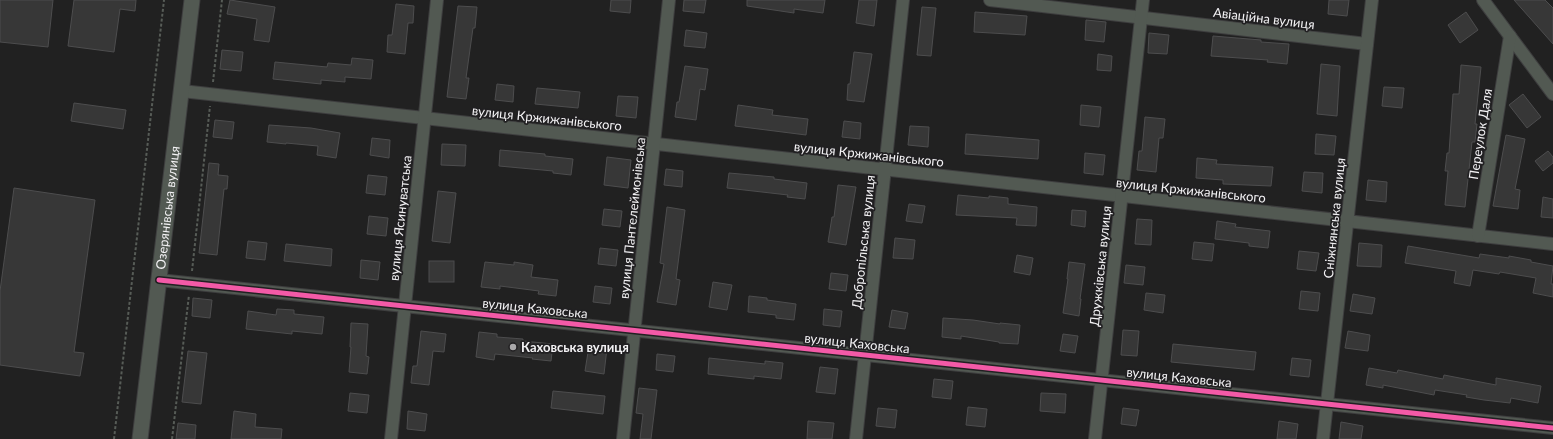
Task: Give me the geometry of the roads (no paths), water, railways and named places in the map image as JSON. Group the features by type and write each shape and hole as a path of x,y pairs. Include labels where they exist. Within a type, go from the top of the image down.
{"street":[{"name":"Озерянівська вулиця","path":"140,439 192,0"},
{"name":"вулиця Ясинуватська","path":"390,439 437,0"},
{"name":"вулиця Пантелеймонівська","path":"623,439 669,0"},
{"name":"Добропільська вулиця","path":"856,439 903,0"},
{"name":"Авіаційна вулиця","path":"990,0 1367,44"},
{"name":"Дружківська вулиця","path":"1095,439 1143,0"},
{"name":"Сніжнянська вулиця","path":"1323,439 1372,0"},
{"path":"1483,0 1553,94"},
{"name":"Переулок Даля","path":"1478,236 1510,36"},
{"name":"вулиця Кржижанівського","path":"182,91 1553,244"},
{"name":"вулиця Каховська","path":"159,280 1553,428"}],"place":[{"name":"Каховська вулиця","path":"513,347"}]}
